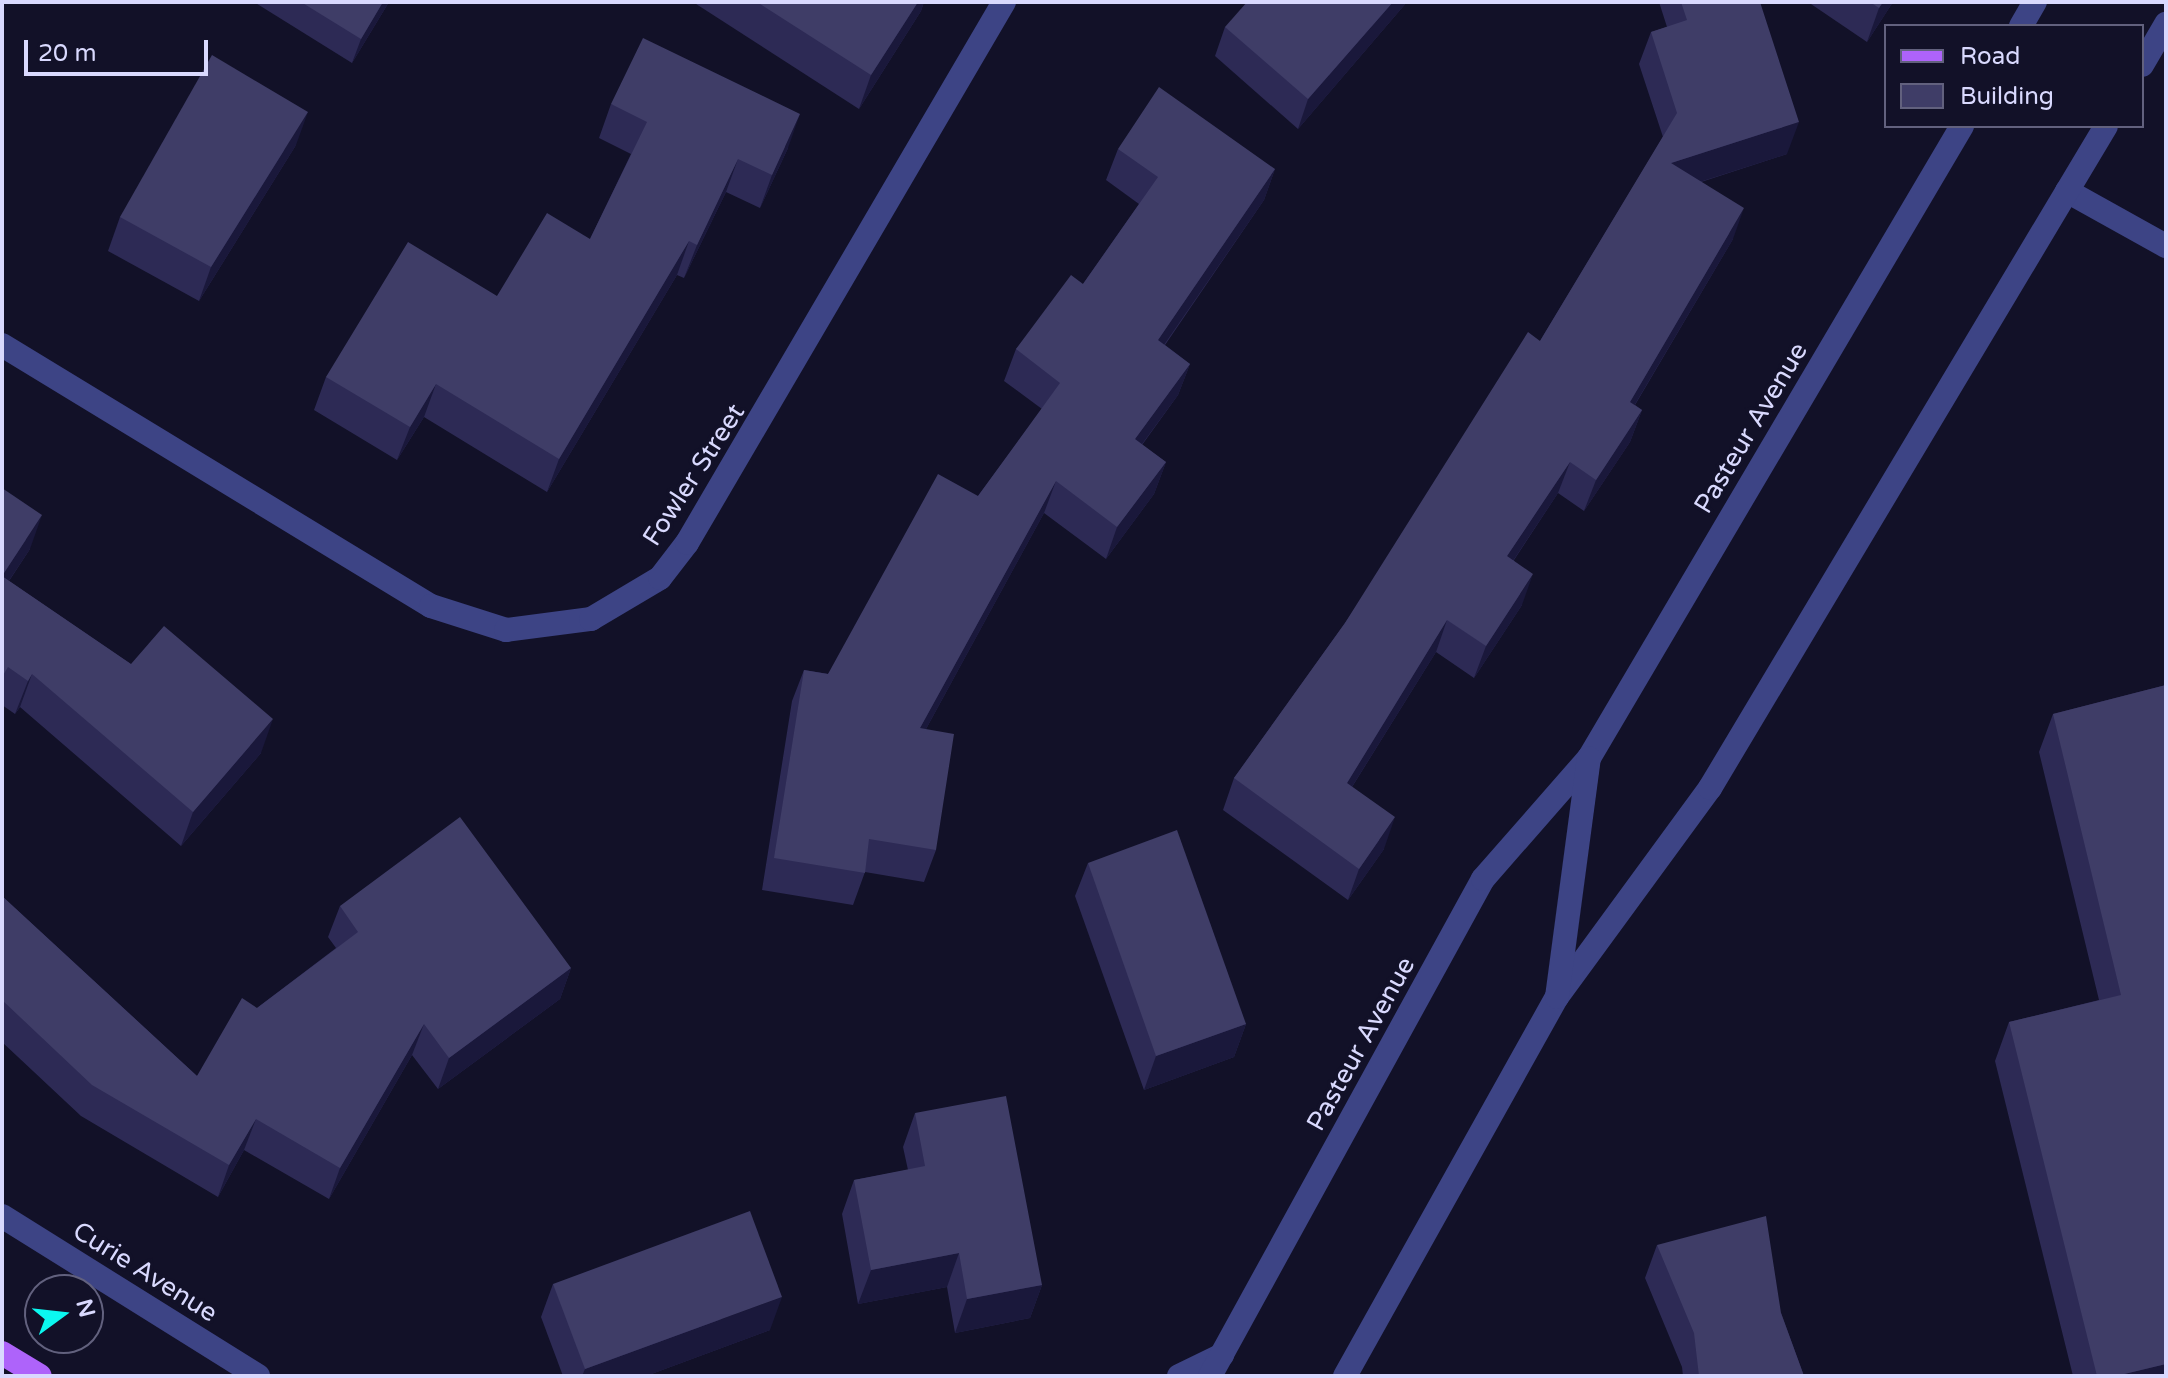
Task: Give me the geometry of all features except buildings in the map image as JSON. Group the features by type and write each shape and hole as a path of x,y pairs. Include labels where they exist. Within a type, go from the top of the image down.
{"main road":[{"path":"2,1353 40,1376"}],"street":[{"name":"Fowler Street","path":"2,345 431,606 506,630 591,619 660,578 687,543 1004,2"},
{"path":"2022,24 2035,2"},
{"path":"2144,62 2166,24"},
{"name":"Pasteur Avenue","path":"1216,1366 1483,879 1589,758 1961,128"},
{"path":"1557,997 1710,788 2105,128"},
{"path":"2067,191 2166,246"},
{"name":"Pasteur Avenue","path":"1345,1376 1557,997 1589,758"},
{"name":"Curie Avenue","path":"2,1216 258,1376"},
{"path":"1179,1376 1216,1366"}]}
